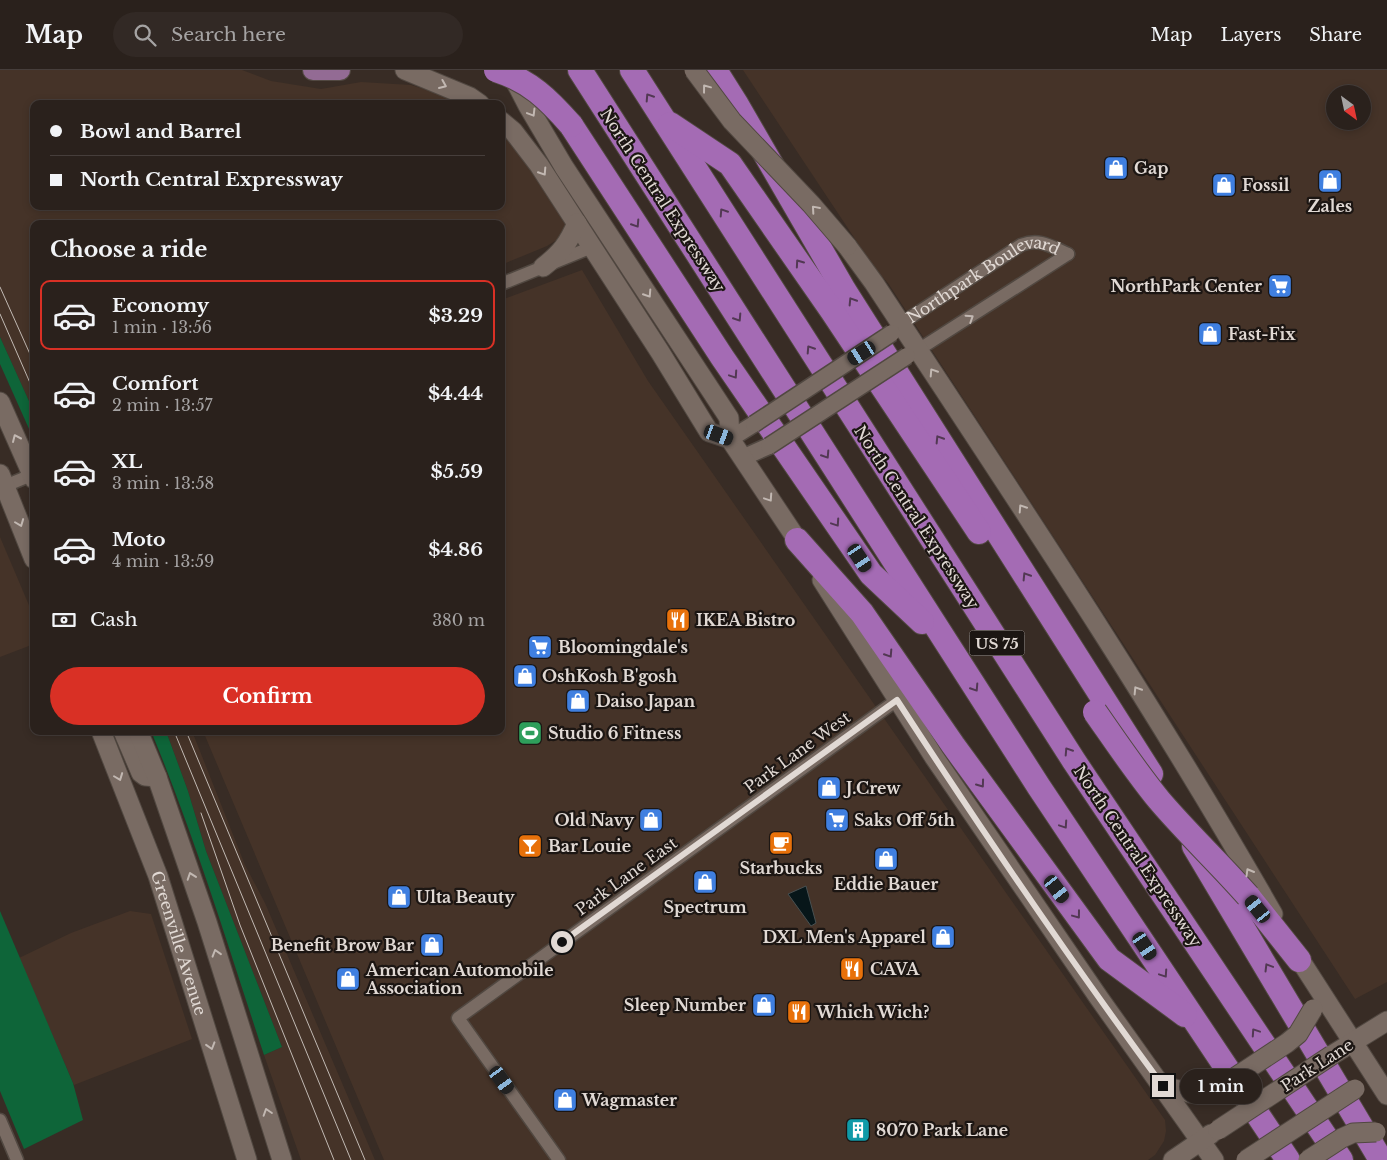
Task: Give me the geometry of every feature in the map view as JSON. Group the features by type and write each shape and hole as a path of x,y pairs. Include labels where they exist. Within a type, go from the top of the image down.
{"highway":[{"path":"496,70 509,74 532,86 553,104 571,125 722,357 871,574 949,648"},
{"name":"North Central Expressway","path":"580,70 1039,787 1288,1160"},
{"name":"North Central Expressway","path":"632,70 1058,737 1340,1160"},
{"path":"715,70 738,105 844,290 1110,707 1244,927 1381,1160"},
{"path":"721,70 738,105"},
{"path":"664,120 730,164 832,311 1127,759 1159,800 1248,896 1299,960"},
{"path":"797,540 862,613 896,665 1109,959 1198,1025"}],"main road":[{"path":"314,70 340,70"},
{"path":"404,70 474,100"},
{"path":"510,70 528,106 564,167 729,418 730,439 797,540 897,700 1094,991 1214,1160"},
{"path":"694,70 732,121 811,204 847,246 912,353 1076,591 1233,844 1299,960 1353,1041 1381,1072 1387,1095"},
{"path":"505,124 513,131 539,165 709,432 730,439"},
{"path":"543,267 558,255 570,240 577,223"},
{"path":"0,402 30,469"},
{"path":"2,483 30,550"},
{"name":"Greenville Avenue","path":"103,735 158,876 247,1160"},
{"path":"125,735 142,775 157,777"},
{"name":"Greenville Avenue","path":"140,735 157,777 207,922 280,1159"},
{"path":"176,932 207,922"},
{"path":"1163,1086 1190,1093 1222,1086 1298,1034 1313,1009 1319,990"},
{"name":"Park Lane","path":"1173,1160 1353,1041 1387,1021"},
{"path":"1246,1160 1381,1072"},
{"path":"1308,1160 1353,1133 1381,1133"}],"street":[{"name":"Northpark Boulevard","path":"730,439 1021,245 1041,242 1068,254 769,446 742,458"},
{"path":"505,282 592,247"},
{"path":"2,483 30,477"},
{"name":"Park Lane West","path":"716,831 897,700"},
{"name":"Park Lane East","path":"559,1160 458,1018 716,831"},
{"path":"0,1120 17,1160"}],"shaded area":[{"path":"0,70 242,70 271,81 321,89 361,82 411,85 455,100 30,100 30,210 505,210 505,139 519,151 566,219 563,236 547,246 505,263 505,220 30,220 30,403 0,337"},
{"path":"743,70 1387,70 1387,982 1355,999 888,283 875,269"},
{"path":"582,270 648,381 1165,1120 1166,1131 1164,1141 1155,1155 1148,1160 384,1160 205,735 505,735 505,299"},
{"path":"0,537 30,608 30,646 0,657"},
{"path":"167,735 194,735 245,865 265,903 375,1160 301,1160 264,1055 282,1047 206,851 188,791"},
{"path":"806,886 816,923 811,926 788,894"},
{"path":"130,911 151,914 192,1039 74,1085 19,958 71,933"}],"green space":[{"path":"0,337 30,403 30,431 0,364"},
{"path":"153,735 167,735 188,791 206,851 282,1047 264,1055 197,851"},
{"path":"0,911 73,1083 83,1120 24,1149 0,1091"}],"tram line":[{"path":"0,287 30,354"},
{"path":"0,314 30,383"},
{"path":"176,735 351,1160"},
{"path":"188,735 365,1160"},
{"path":"201,813 240,925 334,1160"}],"place":[{"name":"Gap","path":"1116,168"},
{"name":"Zales","path":"1330,181"},
{"name":"Fossil","path":"1224,185"},
{"name":"NorthPark Center","path":"1280,286"},
{"name":"Fast-Fix","path":"1210,334"},
{"name":"IKEA Bistro","path":"678,620"},
{"name":"Bloomingdale's","path":"540,647"},
{"name":"OshKosh B'gosh","path":"525,676"},
{"name":"Daiso Japan","path":"578,701"},
{"name":"Studio 6 Fitness","path":"530,733"},
{"name":"J.Crew","path":"829,788"},
{"name":"Old Navy","path":"651,820"},
{"name":"Saks Off 5th","path":"837,820"},
{"name":"Starbucks","path":"781,843"},
{"name":"Bar Louie","path":"530,846"},
{"name":"Eddie Bauer","path":"886,859"},
{"name":"Spectrum","path":"705,882"},
{"name":"Ulta Beauty","path":"399,897"},
{"name":"DXL Men's Apparel","path":"943,937"},
{"name":"Benefit Brow Bar","path":"432,945"},
{"name":"CAVA","path":"852,969"},
{"name":"American Automobile Association","path":"348,979"},
{"name":"Sleep Number","path":"764,1005"},
{"name":"Which Wich?","path":"799,1012"},
{"name":"Wagmaster","path":"565,1100"},
{"name":"8070 Park Lane","path":"858,1130"}],"route":[{"path":"562,942 897,700 1091,986 1163,1086"}]}
